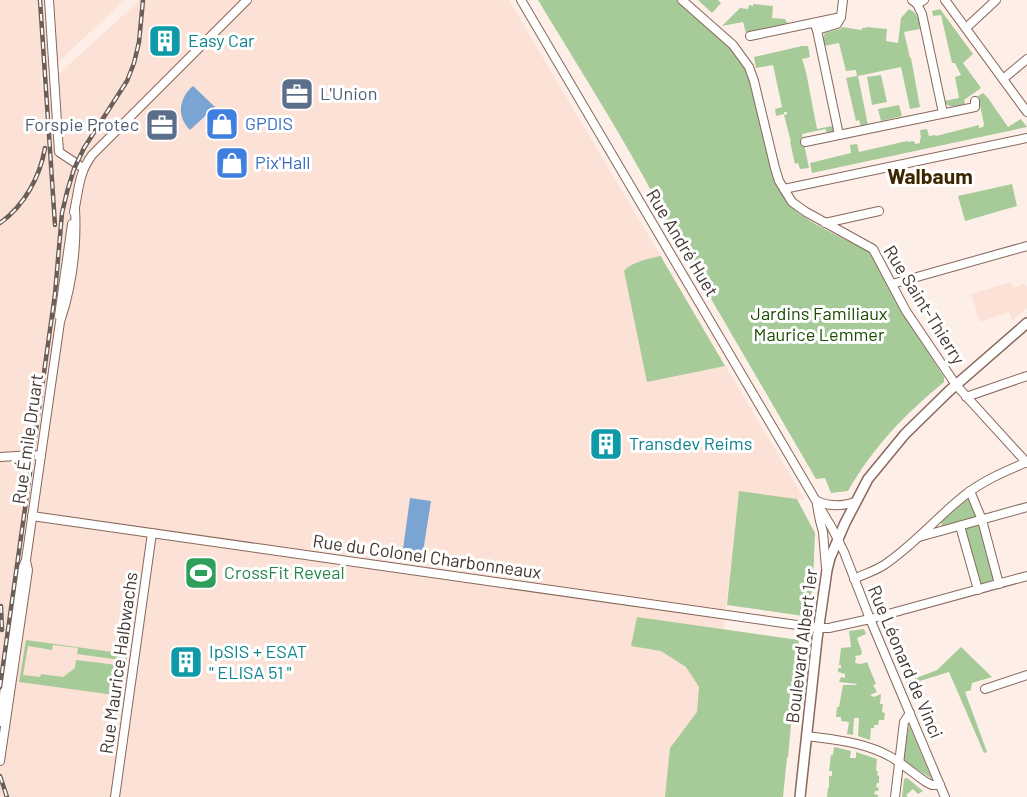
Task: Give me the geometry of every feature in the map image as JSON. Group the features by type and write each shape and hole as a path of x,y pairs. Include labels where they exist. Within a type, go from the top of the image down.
{"main road":[{"name":"Boulevard Albert 1er","path":"800,797 818,628 827,570 837,539 868,479 905,434 953,381 1027,323"}],"street":[{"path":"49,0 59,152 83,168 98,148 247,0"},
{"name":"Rue André Huet","path":"521,0 817,501 837,539"},
{"name":"Rue Saint-Thierry","path":"682,0 733,45 749,67 779,181 792,202 873,249 906,311 953,381 1027,462"},
{"path":"750,36 816,26 841,17 843,0"},
{"path":"945,0 1027,112"},
{"path":"966,28 996,0"},
{"path":"918,1 943,113"},
{"path":"816,26 838,135"},
{"path":"1003,79 1027,59"},
{"path":"805,142 975,107 975,101"},
{"path":"784,189 1027,138"},
{"name":"Rue Émile Druart","path":"0,722 60,322 66,304 74,255 75,208 83,168"},
{"path":"825,223 879,211"},
{"path":"892,284 1027,246"},
{"path":"966,397 1027,376"},
{"path":"0,457 41,456"},
{"path":"854,579 881,566 970,491 991,478 1027,462"},
{"path":"970,491 982,520 999,584"},
{"path":"827,570 817,501 834,506 856,502"},
{"path":"918,537 1027,507"},
{"name":"Rue du Colonel Charbonneaux","path":"32,516 818,628 829,628 870,619 1027,576"},
{"path":"960,526 978,590"},
{"name":"Rue Maurice Halbwachs","path":"115,797 152,533"},
{"name":"Rue Léonard de Vinci","path":"837,539 945,797"},
{"name":"Rue Émile Druart","path":"0,761 28,570 26,560"},
{"path":"985,689 1027,675"},
{"path":"895,797 904,722 910,713"},
{"path":"807,736 854,742 898,762 926,782 940,785"}],"shaded area":[{"path":"0,0 125,0 41,78 42,89 140,0 509,0 805,500 739,492 705,797 0,797"},
{"path":"1011,282 1014,288 1025,283 1027,308 1012,321 1009,312 980,322 971,294"}],"green space":[{"name":"Jardins Familiaux Maurice Lemmer","path":"538,0 679,0 728,43 743,63 750,78 771,166 789,204 814,223 872,253 878,262 912,327 944,377 944,382 879,445 848,491 831,493 825,478 816,479 675,237 626,147"},
{"path":"698,0 718,0 721,3 712,13"},
{"path":"753,4 773,6 772,18 785,19 789,26 749,34 746,33 743,22 722,26 740,8 748,9 749,5 753,6"},
{"path":"909,9 918,17 920,29 904,32 920,107 910,109 901,67 858,76 868,125 861,127 859,120 856,121 846,78 857,76 856,70 846,71 839,43 824,46 825,33 842,27 862,30 866,27 887,29 886,41 898,43 901,18"},
{"path":"940,9 973,54 963,63 981,88 964,100 965,104 956,106 948,105 944,101 959,98 955,77 961,75 955,63 952,63 941,15 933,16 932,11"},
{"path":"808,46 810,57 802,59 817,129 832,126 834,128 832,133 828,134 825,129 802,134 809,168 800,169 798,163 795,164 784,115 787,112 776,116 775,109 782,107 773,65 756,68 754,57"},
{"path":"881,75 887,102 872,105 867,77"},
{"path":"983,93 1008,127 1021,119 1027,127 812,173 810,163 851,153 850,145 857,144 859,152 907,141 920,143 920,130 927,129 929,136 936,136 979,125 979,128 983,127 978,96"},
{"path":"899,105 902,116 881,121 878,109"},
{"path":"1012,184 1017,206 965,221 958,196"},
{"path":"661,256 725,366 647,382 624,271 636,263"},
{"path":"739,491 797,499 815,533 813,582 809,610 803,616 727,605"},
{"path":"968,499 978,517 942,526 941,521"},
{"path":"980,524 996,582 981,586 964,529"},
{"path":"637,617 799,640 783,797 665,797 670,748 697,712 699,687 686,667 661,651 631,646"},
{"path":"864,629 866,634 857,638 862,652 861,655 855,656 855,663 867,662 877,692 870,695 874,697 881,694 880,704 883,704 882,712 885,713 884,720 879,720 878,725 871,728 870,740 858,736 859,718 854,718 853,735 847,734 849,722 841,721 841,717 836,717 843,685 857,684 839,682 841,677 845,678 845,674 838,672 838,668 841,668 839,665 841,648 851,647 849,631"},
{"path":"26,640 127,654 127,661 77,654 78,648 53,645 52,650 28,646 23,675 40,677 41,674 63,677 75,668 76,660 126,666 122,696 19,682"},
{"path":"961,647 992,677 972,683 971,690 965,692 987,752 984,753 949,672 907,685 906,682 937,670"},
{"path":"909,725 932,779 903,760"},
{"path":"834,747 851,751 850,758 856,758 856,752 877,759 876,771 878,771 879,783 876,787 879,788 874,794 878,797 827,797 829,776 832,776 832,771 829,771"},
{"path":"907,778 923,791 918,794 913,789 906,795 908,797 902,797 904,779"}],"water":[{"path":"193,86 215,107 190,130 183,119 181,107 185,96"},
{"path":"410,498 431,501 423,552 403,549"}],"railway":[{"path":"40,0 55,225"},
{"path":"0,687 55,294 62,213 74,169 84,148 127,81 134,63 139,42 143,0"},
{"path":"0,223 9,216 30,190 43,159 45,148"},
{"path":"1,606 2,630"},
{"path":"0,776 7,797"}],"place":[{"name":"Easy Car","path":"165,41"},
{"name":"L'Union","path":"297,94"},
{"name":"GPDIS","path":"222,124"},
{"name":"Forspie Protec","path":"162,125"},
{"name":"Pix'Hall","path":"232,163"},
{"name":"Transdev Reims","path":"606,444"},
{"name":"CrossFit Reveal","path":"201,573"},
{"name":"IpSIS + ESAT \" ELISA 51 \"","path":"186,662"}],"district":[{"name":"Walbaum","path":"930,177"}]}
